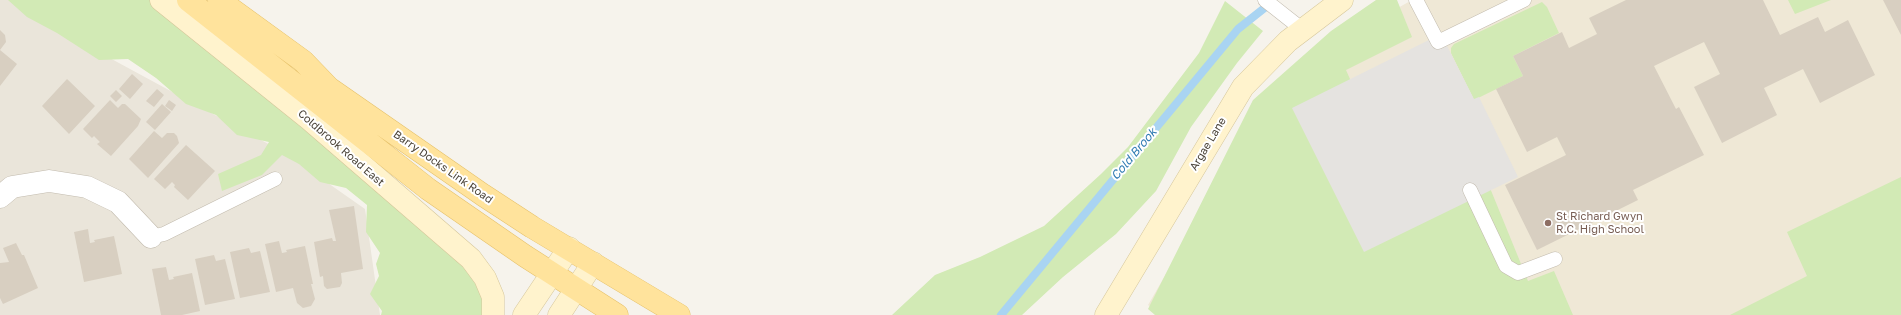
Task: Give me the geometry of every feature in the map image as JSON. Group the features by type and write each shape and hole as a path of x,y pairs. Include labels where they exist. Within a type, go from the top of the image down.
{"main road":[{"path":"188,0 428,189 552,274 616,315"},
{"name":"Barry Docks Link Road","path":"219,0 303,61 329,88 483,195 680,315"}],"street":[{"name":"Coldbrook Road East","path":"161,0 309,119 471,259 485,278 493,297 493,315"},
{"name":"Argae Lane","path":"1106,315 1243,87 1288,41 1342,0"},
{"path":"0,197 12,187 49,181 87,187 118,202 151,237"},
{"path":"524,315 569,248"},
{"path":"559,315 593,263"}],"lane":[{"path":"1265,0 1303,30"},
{"path":"1416,0 1438,42 1524,0"},
{"path":"151,237 164,234 275,179"},
{"path":"1470,190 1506,266 1518,273 1555,259"}],"shaded area":[{"path":"0,0 20,0 71,37 285,153 365,209 380,315 0,315"},
{"name":"St Richard Gwyn R.C. High School","path":"1412,0 1901,0 1901,315 1160,315 1148,305 1243,141 1357,31"},
{"path":"1441,34 1474,99 1479,97 1518,177 1364,252 1292,108"}],"green space":[{"path":"8,0 150,0 440,243 473,277 482,297 483,315 381,315 382,311 370,294 379,276 376,264 380,253 366,232 367,205 346,188 320,182 299,164 282,155 262,175 222,191 218,174 261,155 269,142 237,135 216,115 186,104 156,78 128,59 99,60 57,33 27,17"},
{"path":"1376,0 1397,0 1412,37 1346,70 1415,226 1490,188 1528,281 1554,271 1573,315 1155,315 1148,309 1253,100 1331,31"},
{"path":"1788,0 1831,0 1795,14"},
{"path":"1225,1 1263,31 1237,63 1191,127 1156,191 1116,234 1063,277 1022,315 892,315 935,275 980,257 1044,226 1101,174 1128,147 1199,53"},
{"path":"1542,2 1547,7 1559,33 1513,56 1523,76 1474,100 1451,53 1451,48 1454,44"},
{"path":"1901,177 1901,315 1730,315 1807,276 1787,232"}],"building":[{"path":"1626,0 1763,0 1780,35 1818,17 1825,32 1848,20 1875,75 1820,103 1803,69 1764,88 1777,115 1722,143 1694,87 1720,74 1704,42 1654,66 1676,109 1679,107 1704,155 1633,190 1638,200 1537,250 1505,185 1566,155 1557,137 1527,152 1496,89 1523,76 1513,56 1562,32 1569,48 1597,34 1589,18"},
{"path":"1883,0 1901,0 1901,35"},
{"path":"0,30 5,35 6,42 0,50"},
{"path":"0,50 17,64 0,86"},
{"path":"132,74 143,84 130,99 119,89"},
{"path":"67,79 95,106 69,134 42,106"},
{"path":"157,89 164,95 154,107 146,101"},
{"path":"116,90 122,96 116,102 110,96"},
{"path":"110,100 118,108 122,104 125,104 141,119 138,126 111,156 97,144 100,142 94,136 92,138 83,129"},
{"path":"169,100 176,105 172,111 165,106"},
{"path":"162,104 171,112 155,130 146,122"},
{"path":"154,131 162,138 167,133 174,133 177,136 179,143 148,178 129,159"},
{"path":"186,145 215,171 188,200 174,187 175,185 172,182 165,189 154,179"},
{"path":"354,206 363,269 341,273 342,283 340,287 327,289 324,286 323,276 320,277 314,242 332,238 333,241 336,241 329,210"},
{"path":"88,229 90,243 95,242 94,240 114,236 122,274 84,282 74,232"},
{"path":"279,241 282,253 287,252 286,250 305,246 315,299 311,306 303,308 297,303 293,288 276,292 265,244"},
{"path":"16,243 22,255 24,255 38,288 3,304 0,298 0,263 9,262 3,248"},
{"path":"249,248 251,253 260,251 270,292 240,298 230,252"},
{"path":"214,255 216,261 225,259 235,299 205,305 195,259"},
{"path":"166,267 169,280 174,279 173,277 192,273 200,311 182,315 161,315 152,269"}],"waterway":[{"name":"Cold Brook","path":"1001,315 1238,29 1272,2"}],"place":[{"name":"St Richard Gwyn R.C. High School","path":"1548,223"}]}
